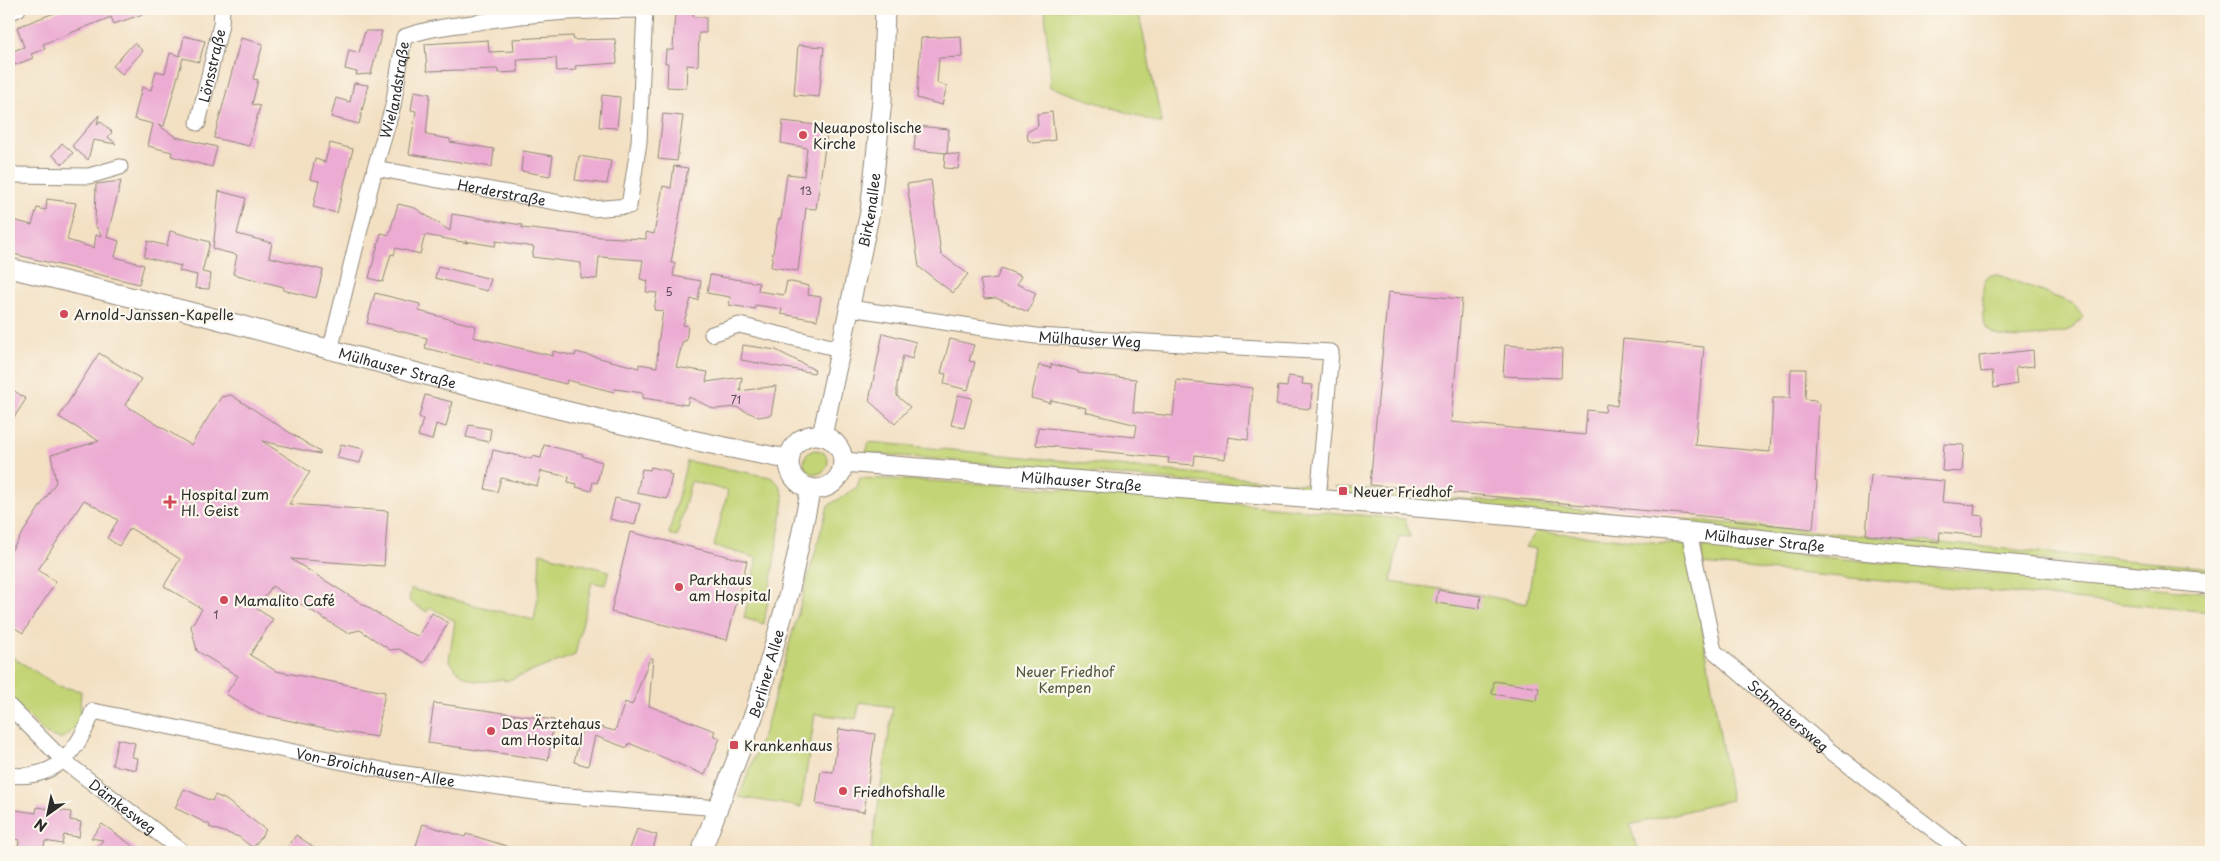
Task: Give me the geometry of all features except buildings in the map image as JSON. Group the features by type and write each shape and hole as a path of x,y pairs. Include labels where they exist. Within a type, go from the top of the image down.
{"street":[{"path":"9,13 18,9"},
{"name":"Lönsstraße","path":"198,123 221,24 222,9"},
{"name":"Birkenallee","path":"822,436 870,212 882,101 885,9"},
{"name":"Wielandstraße","path":"330,351 375,168 393,106 404,36 424,30 506,17 591,10 645,10"},
{"name":"Herderstraße","path":"375,168 592,209 628,206 640,142 645,10"},
{"path":"9,175 89,176 120,167"},
{"name":"Mülhauser Straße","path":"9,268 214,318 330,351 678,439 790,458"},
{"name":"Mülhauser Weg","path":"850,308 1036,336 1332,352 1318,500"},
{"path":"712,334 739,325 840,349"},
{"path":"822,436 831,439 837,445 843,462 842,470 833,483 818,488 811,488 797,480 792,474 790,458 792,449 805,437 822,436"},
{"name":"Mülhauser Straße","path":"843,462 1689,532 2211,584"},
{"name":"Berliner Allee","path":"701,852 720,808 756,710 777,638 800,546 811,488"},
{"name":"Schmabersweg","path":"1689,532 1714,651 1829,750 1962,852"},
{"name":"Dämkesweg","path":"9,706 64,761 183,852"},
{"name":"Von-Broichhausen-Allee","path":"64,761 84,735 93,711 392,772 556,795 720,808"},
{"path":"9,775 25,777 39,774 64,761"}],"green space":[{"path":"1045,9 1138,9 1162,124 1050,87"},
{"path":"1991,275 1999,275 2074,304 2083,316 2074,327 2058,333 2024,338 1993,334 1985,326 1983,314 1984,285"},
{"path":"869,442 1314,485 1306,492 866,453"},
{"path":"816,450 825,453 828,462 825,471 816,474 807,471 804,462 807,453"},
{"path":"687,461 770,477 776,481 781,489 784,500 764,624 744,618 757,558 714,546 728,491 691,481 677,536 669,534"},
{"name":"Neuer Friedhof Kempen","path":"860,478 1065,489 1405,519 1410,537 1399,536 1391,582 1482,595 1527,604 1536,549 1525,547 1537,531 1683,545 1689,550 1731,800 1630,825 1638,852 871,852 893,707 860,702 856,719 815,714 801,807 739,797 766,727 828,506 857,487"},
{"path":"1335,487 2211,568 2211,576 1345,495"},
{"path":"1702,546 2211,593 2211,612 1702,564"},
{"path":"540,553 609,571 605,585 592,582 575,655 506,681 502,679 478,681 466,677 449,660 455,621 430,607 427,612 409,601 411,589 534,620 538,597"},
{"path":"9,655 58,686 81,691 79,720 68,735 60,739 46,734 9,697"}],"place":[{"name":"Neuapostolische Kirche","path":"803,135"},
{"name":"Arnold-Janssen-Kapelle","path":"64,314"},
{"name":"Neuer Friedhof","path":"1343,491"},
{"name":"Hospital zum Hl. Geist","path":"170,502"},
{"name":"Parkhaus am Hospital","path":"679,587"},
{"name":"Mamalito Café","path":"224,600"},
{"name":"Das Ärztehaus am Hospital","path":"491,731"},
{"name":"Krankenhaus","path":"734,745"},
{"name":"Friedhofshalle","path":"843,791"}]}
